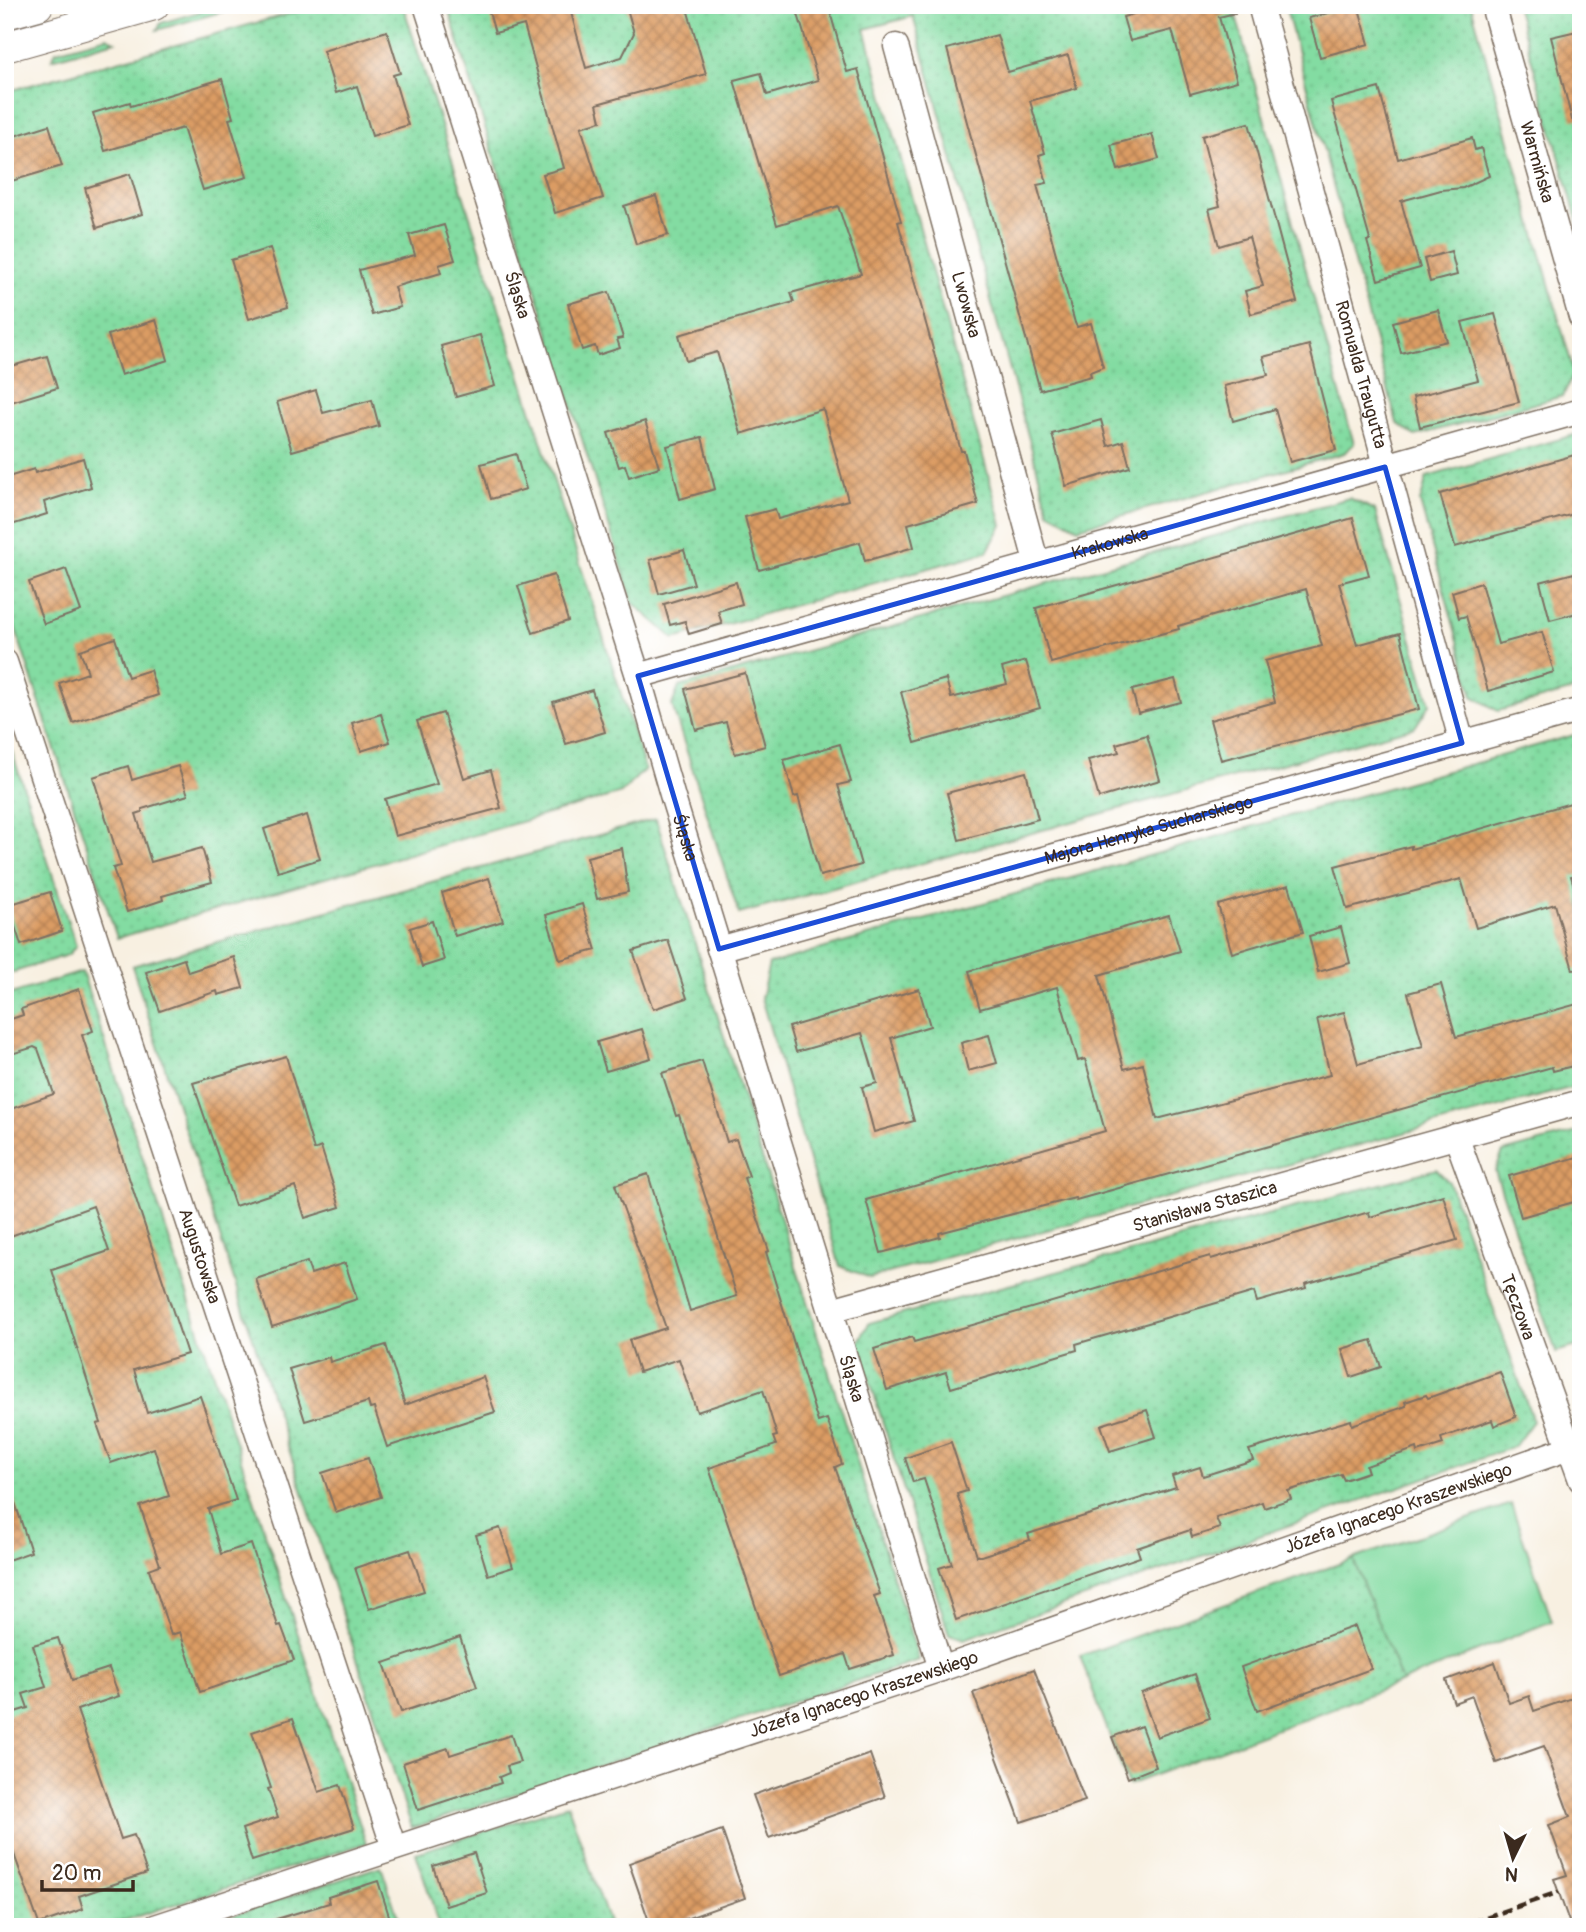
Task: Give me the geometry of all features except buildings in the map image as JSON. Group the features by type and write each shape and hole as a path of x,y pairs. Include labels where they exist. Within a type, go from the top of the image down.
{"street":[{"path":"19,9 17,43 154,5"},
{"name":"Śląska","path":"426,5 638,676 719,949 941,1669"},
{"name":"Romualda Traugutta","path":"1260,5 1462,743"},
{"name":"Warmińska","path":"1493,5 1581,317"},
{"name":"Lwowska","path":"896,46 1036,561"},
{"name":"Krakowska","path":"638,676 1036,561 1581,411"},
{"name":"Augustowska","path":"5,662 394,1848"},
{"name":"Majora Henryka Sucharskiego","path":"719,949 1581,710"},
{"name":"Stanisława Staszica","path":"831,1310 1581,1102"},
{"name":"Tęczowa","path":"1456,1136 1581,1480"},
{"name":"Józefa Ignacego Kraszewskiego","path":"155,1927 941,1669 1569,1448"}],"highlighted area":[{"path":"1385,467 1462,743 719,949 638,676"}],"green space":[{"path":"223,5 246,5 157,30 161,23"},
{"path":"321,5 403,5 645,769 621,793 117,938 5,597 5,92"},
{"path":"447,5 1233,5 1354,444 1344,453 1078,528 1049,512 913,16 865,29 1002,525 987,552 674,639 633,603"},
{"path":"1285,5 1471,5 1574,373 1563,396 1415,436 1397,423"},
{"path":"1516,5 1581,5 1581,233"},
{"path":"107,37 115,41 52,59 56,51"},
{"path":"1581,433 1581,688 1498,711 1473,696 1420,502 1427,477"},
{"path":"1349,498 1375,510 1430,704 1415,727 739,914 672,705 679,687"},
{"path":"5,731 76,946 68,955 5,975"},
{"path":"1581,733 1581,1085 870,1278 840,1266 761,998 769,964"},
{"path":"656,819 919,1660 412,1828 132,966"},
{"path":"82,972 366,1843 104,1927 5,1927 5,996"},
{"path":"1581,1131 1581,1345 1556,1352 1495,1171 1503,1152"},
{"path":"1436,1169 1449,1182 1533,1421 1514,1447 964,1639 949,1634 858,1343 869,1323"},
{"path":"1511,1504 1552,1621 1401,1682 1353,1559"},
{"path":"1353,1559 1402,1682 1128,1785 1080,1656"},
{"path":"568,1805 609,1923 599,1927 440,1927 416,1853"},
{"path":"381,1866 401,1927 198,1927"}],"railway":[{"path":"1458,1927 1559,1892"}]}
